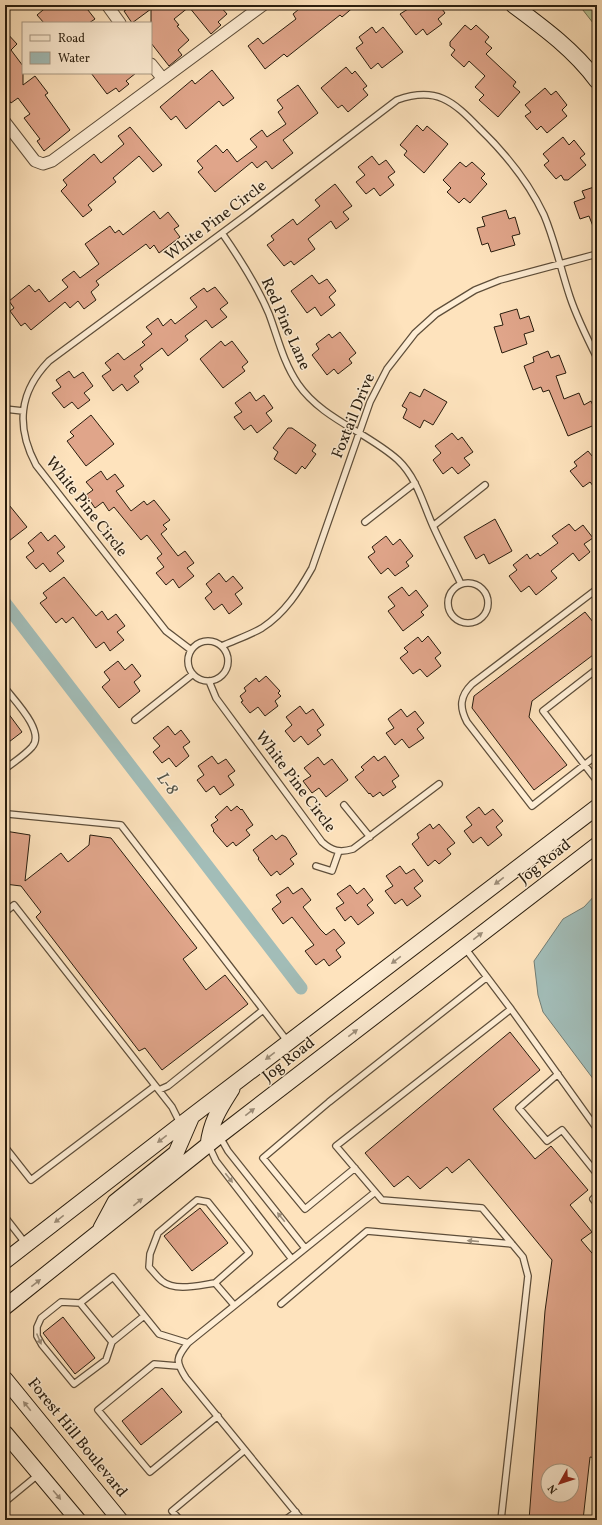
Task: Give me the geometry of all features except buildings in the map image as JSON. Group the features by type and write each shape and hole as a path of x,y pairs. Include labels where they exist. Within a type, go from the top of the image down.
{"main road":[{"path":"513,5 553,35 576,57 597,81"},
{"name":"Jog Road","path":"5,1261 186,1120 597,807"},
{"name":"Jog Road","path":"5,1307 214,1140 597,845"},
{"path":"214,1140 210,1128 237,1081"},
{"path":"97,1234 115,1202 176,1153 186,1120"},
{"name":"Forest Hill Boulevard","path":"5,1379 120,1520"},
{"path":"5,1433 78,1520"}],"street":[{"path":"106,5 119,22"},
{"path":"5,122 35,161 43,164 52,161 163,79 247,9 263,5"},
{"path":"152,65 163,79"}],"lane":[{"name":"White Pine Circle","path":"191,650 166,631 41,473 25,440 23,411 32,384 49,361 222,233 397,100 421,94 439,98 457,106 499,147 530,188 549,228 570,298 597,358"},
{"name":"Red Pine Lane","path":"222,233 255,285 269,315 287,365 297,383 317,406 384,449 398,461 415,483 433,526 461,584"},
{"name":"Foxtail Drive","path":"222,646 261,628 282,611 302,586 312,568 370,402 387,369 415,333 436,314 475,290 500,280 597,254"},
{"path":"5,409 23,411"},
{"path":"364,522 415,483"},
{"path":"433,526 485,484"},
{"path":"467,582 479,586 487,596 488,608 481,619 475,622 462,623 452,616 449,610 448,604 451,592 461,584 467,582"},
{"path":"596,590 472,684 466,690 461,706 467,722 532,806 597,756"},
{"path":"204,641 217,643 222,646 228,658 226,670 216,679 209,681 202,680 193,674 188,665 188,658 191,650 198,643 204,641"},
{"path":"597,669 543,711 597,781"},
{"path":"135,720 193,674"},
{"name":"White Pine Circle","path":"209,681 216,698 322,842 328,848 339,851 353,849 439,784"},
{"path":"5,688 32,723 36,738 33,746 5,769"},
{"path":"344,805 370,837"},
{"path":"5,816 8,814 121,825 223,955 288,1042"},
{"path":"316,866 332,871 339,851"},
{"path":"5,912 14,905 172,1108 186,1120"},
{"path":"464,947 511,1009 597,1129"},
{"path":"355,1168 304,1210 263,1158 329,1102 487,977"},
{"path":"500,1520 528,1276 523,1257 482,1208 382,1200 374,1193 336,1146 511,1009"},
{"path":"5,1147 31,1180 157,1088 168,1086 264,1010"},
{"path":"558,1074 519,1108 547,1141 562,1130 597,1174"},
{"path":"214,1140 228,1151 305,1248"},
{"path":"214,1140 216,1161 291,1258"},
{"path":"302,1520 178,1366 178,1356 188,1342 374,1193"},
{"path":"597,1195 592,1199 597,1204"},
{"path":"197,1200 208,1202 249,1253 215,1283 191,1287 173,1286 163,1282 149,1267 150,1254 158,1233 197,1200"},
{"path":"5,1217 26,1244"},
{"path":"280,1304 367,1231 512,1244"},
{"path":"144,1316 112,1342 106,1360 74,1384 42,1345 37,1336 37,1327 41,1318 61,1302 80,1303 112,1277 144,1316 158,1334 188,1342"},
{"path":"215,1283 234,1305"},
{"path":"80,1303 112,1342"},
{"path":"178,1366 154,1364 98,1410 150,1472 218,1416"},
{"path":"180,1520 172,1511 245,1450"},
{"path":"5,1502 39,1474"},
{"path":"285,1520 296,1512"}],"green space":[{"path":"579,5 597,5 597,28"}],"water":[{"path":"597,893 597,1084 543,1012 538,995 534,961 563,919 584,907"}],"waterway":[{"name":"L-8","path":"5,603 301,988"}]}
